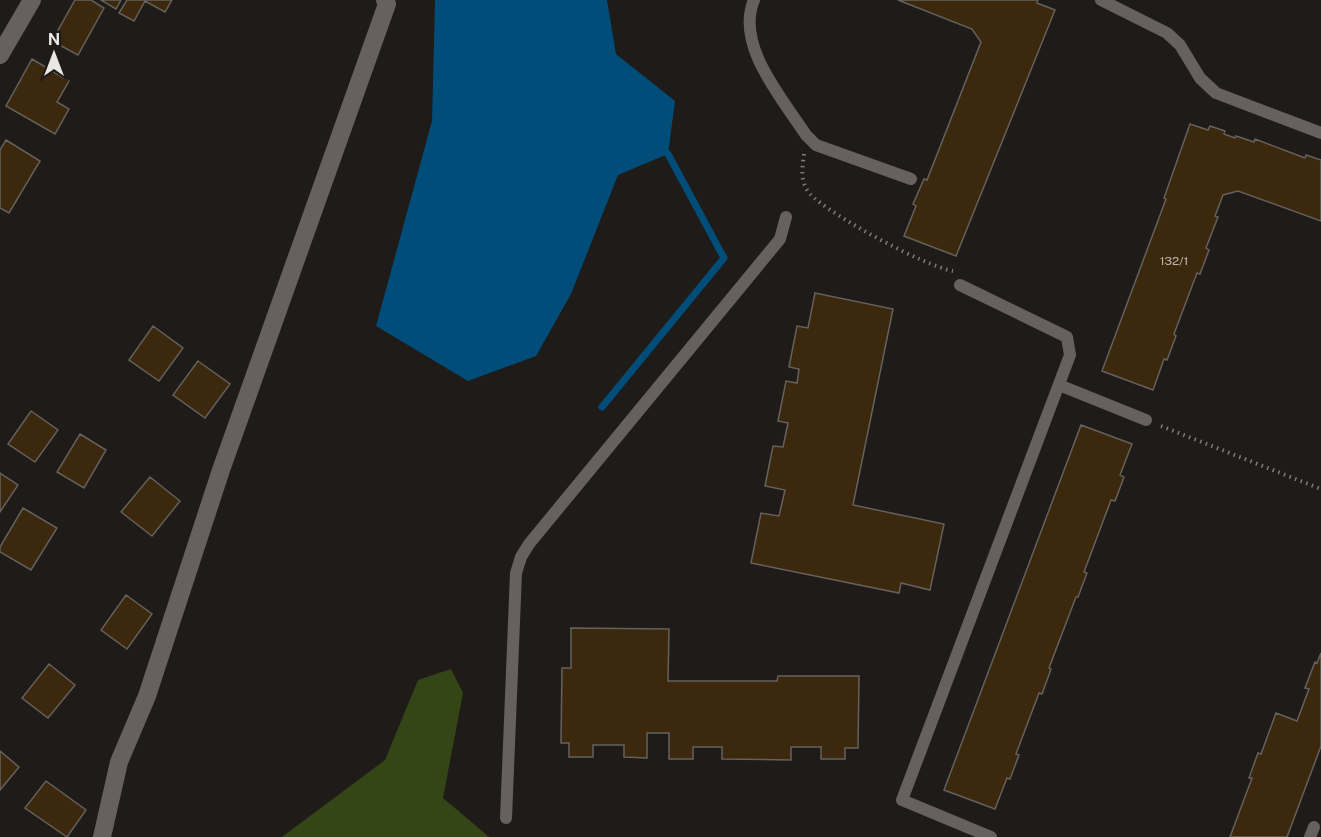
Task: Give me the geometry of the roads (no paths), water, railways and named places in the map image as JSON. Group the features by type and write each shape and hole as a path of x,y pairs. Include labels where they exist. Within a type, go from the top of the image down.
{"street":[{"path":"0,55 32,0"},
{"path":"102,837 119,762 147,696 221,470 387,4 386,0"}],"lane":[{"path":"754,0 749,12 751,41 755,56 806,135 816,145 911,179"},
{"path":"1101,0 1167,33 1180,45 1200,78 1216,93 1321,133"},
{"path":"506,818 516,573 521,557 529,544 780,239 786,217"},
{"path":"960,285 1067,337 1070,355 902,800 991,837"},
{"path":"1059,385 1146,420"}],"water":[{"path":"435,0 607,0 616,54 675,101 668,154 618,175 571,294 536,356 468,381 376,326 432,121"}],"waterway":[{"path":"602,407 724,258 668,154 662,150"}]}
